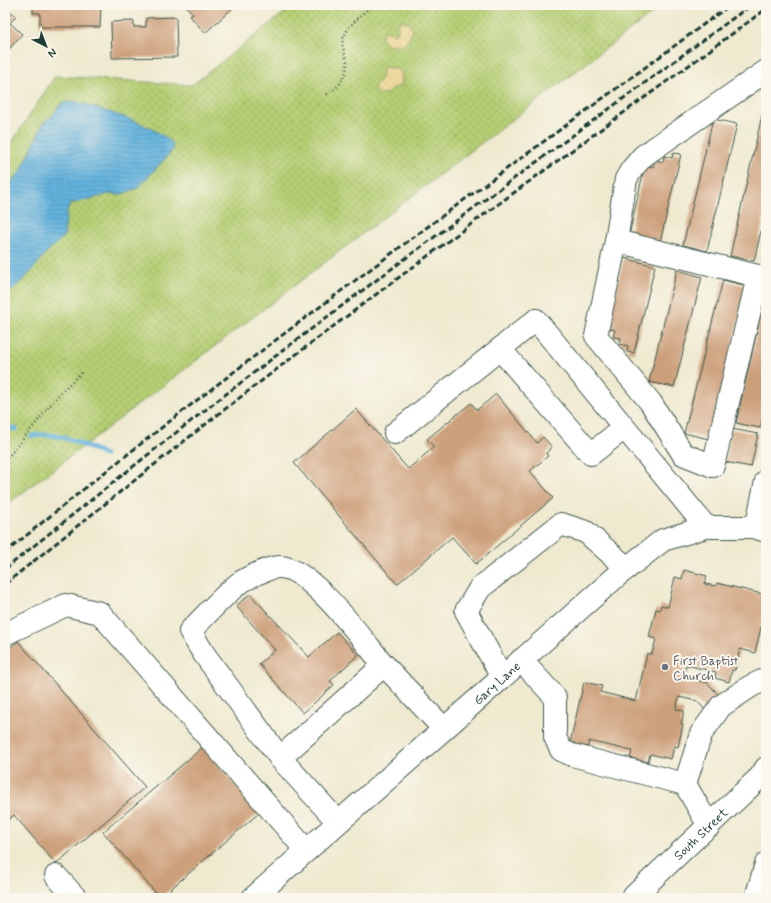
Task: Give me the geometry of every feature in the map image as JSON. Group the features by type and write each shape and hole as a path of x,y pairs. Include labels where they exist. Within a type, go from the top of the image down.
{"street":[{"path":"616,241 762,277 713,466 683,454 652,403 596,336 616,241 626,179 632,169 643,156 766,71"},
{"path":"395,433 536,320 706,527"},
{"path":"500,349 591,454 624,428"},
{"path":"761,529 766,481"},
{"path":"502,677 466,611 480,588 561,524 586,532 627,568"},
{"name":"Gary Lane","path":"252,898 627,568 663,540 706,527 761,529"},
{"path":"338,822 280,758 204,654 190,631 239,583 267,569 280,567 299,572 321,591 384,665 444,729"},
{"path":"5,634 66,605 100,612 306,850"},
{"path":"522,660 554,697 555,737 561,750 572,755 685,784"},
{"path":"280,758 384,665"},
{"path":"708,826 685,784 701,734 721,706 750,686 766,679"},
{"name":"South Street","path":"632,898 760,777 766,768"},
{"path":"756,898 766,864"},
{"path":"56,876 76,898"}],"path":[{"path":"328,94 333,92 344,77 347,65 342,41 345,33 373,5"},
{"path":"5,461 62,391 82,372"}],"green space":[{"path":"294,5 663,5 5,506 5,153 55,76 192,85"}],"sand":[{"path":"402,20 409,23 413,31 407,42 402,45 389,45 381,38 383,32 386,31 395,34 397,33 398,25"},
{"path":"385,67 400,70 402,78 401,86 392,88 387,94 378,94 374,89"}],"water":[{"path":"74,101 126,118 153,129 173,144 172,151 138,188 119,195 110,194 70,204 67,211 64,236 47,252 30,273 7,295 7,306 5,312 5,189 21,171 44,122 52,116 63,103"}],"building":[{"path":"33,5 101,5 100,27 40,27 40,13 33,13"},
{"path":"236,5 205,33 190,16 193,14 186,6"},
{"path":"5,7 16,16 10,23 22,34 5,54"},
{"path":"176,17 177,57 112,58 111,22 134,21 134,27 146,27 146,18"},
{"path":"765,102 766,209 754,261 730,256"},
{"path":"713,119 737,124 707,251 683,245"},
{"path":"673,153 681,154 660,242 629,235 645,165 653,167 655,160 663,162 664,156 672,158"},
{"path":"624,258 655,266 634,353 627,352 628,346 620,344 621,338 613,337 615,330 607,328"},
{"path":"677,270 702,277 674,387 649,382"},
{"path":"723,280 747,286 709,439 684,433"},
{"path":"765,296 766,404 760,428 736,423"},
{"path":"496,394 537,443 543,437 552,447 546,453 548,456 530,471 553,498 476,564 452,537 397,584 294,463 356,409 408,469 434,447 427,439 471,403 477,410"},
{"path":"732,429 758,434 751,467 725,462"},
{"name":"First Baptist Church","path":"684,570 707,576 705,584 716,586 717,583 766,595 766,606 755,653 740,649 735,670 732,670 729,682 715,678 716,672 686,665 683,677 708,683 721,698 706,711 697,701 679,697 676,709 684,711 681,724 683,724 678,747 674,746 671,759 650,754 648,762 630,758 632,751 589,741 588,747 570,743 584,682 602,686 600,692 636,701 647,654 652,654 656,639 649,637 656,609 660,610 661,605 668,607 675,577 682,579"},
{"path":"250,594 309,657 337,632 358,655 330,681 334,685 303,713 259,664 275,650 236,606"},
{"path":"18,641 145,787 56,864 14,815 5,823 5,652"},
{"path":"203,747 259,813 160,898 103,832"}],"waterway":[{"path":"5,427 16,429"},
{"path":"32,436 51,435 60,437 79,443 105,455"}],"railway":[{"path":"5,553 93,481 273,342 730,5"},
{"path":"5,569 173,435 294,342 751,5"},
{"path":"5,584 192,435 306,347 478,219 766,9"}],"place":[{"name":"First Baptist Church","path":"665,667"}]}
